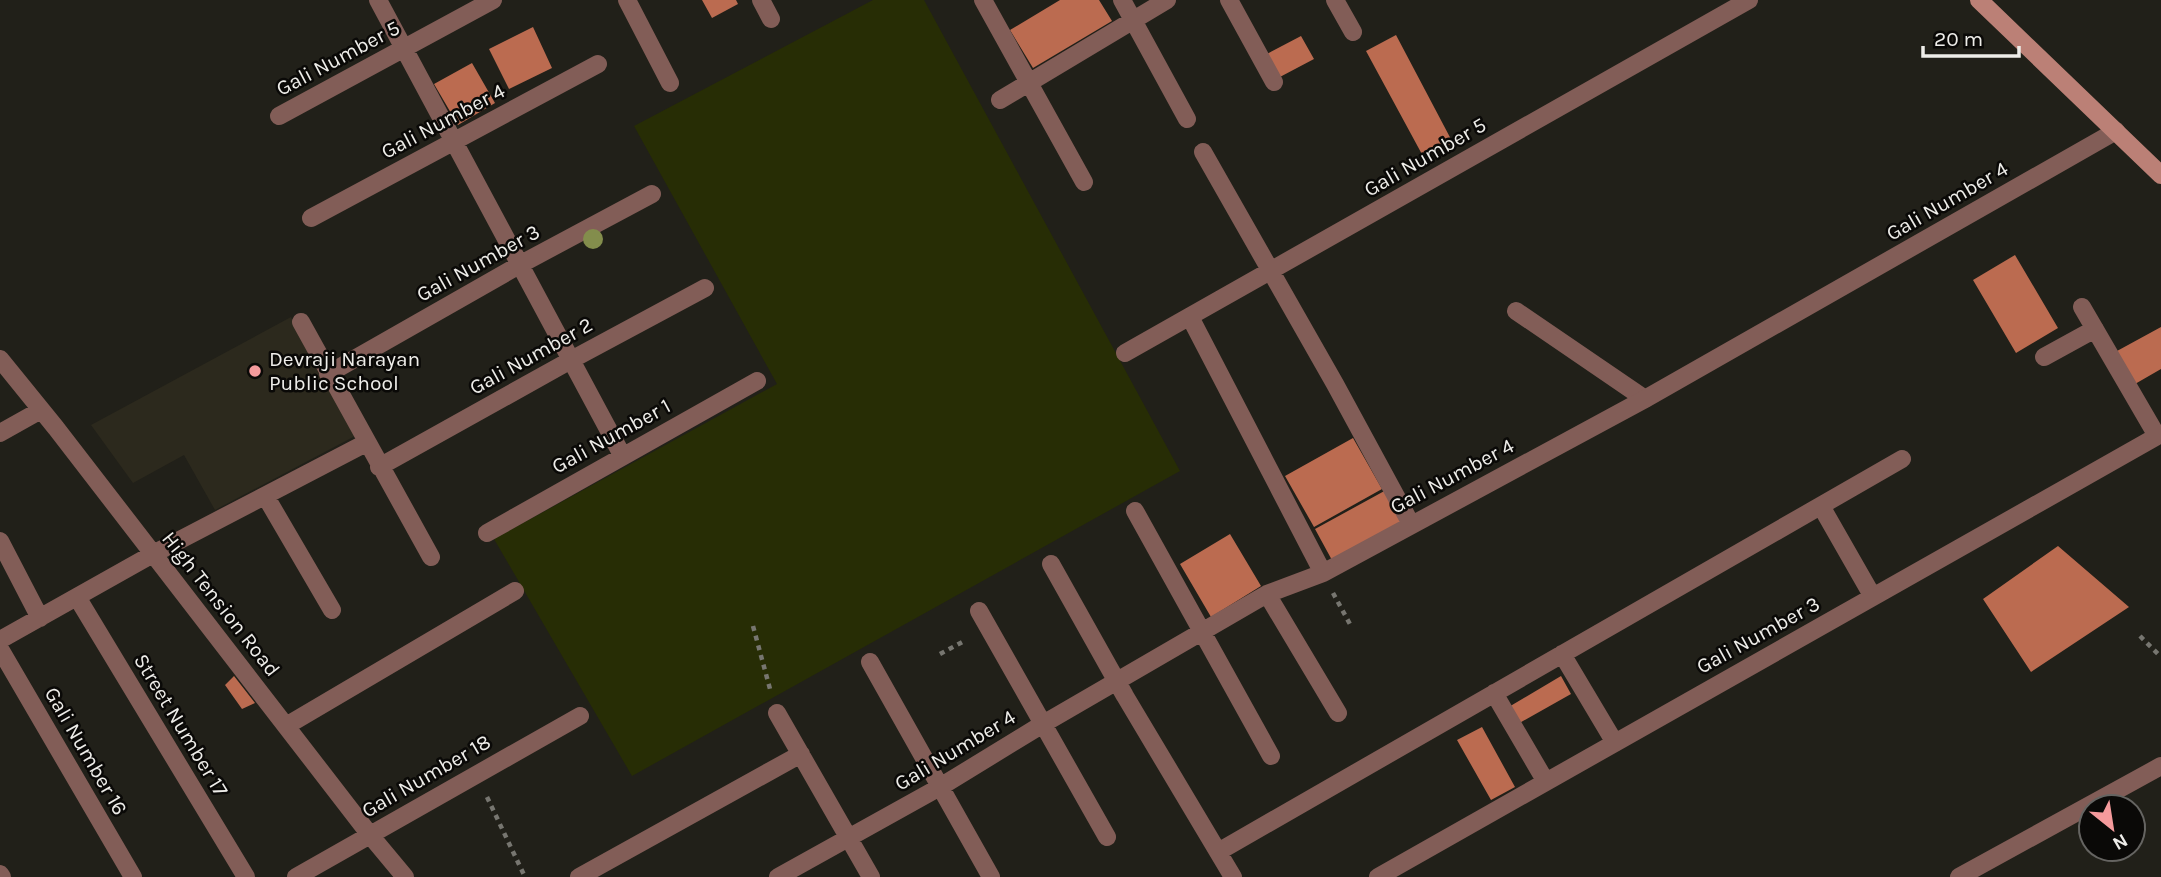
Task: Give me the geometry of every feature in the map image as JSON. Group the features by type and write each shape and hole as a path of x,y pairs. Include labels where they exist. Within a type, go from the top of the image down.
{"main road":[{"path":"1979,0 2161,174"}],"street":[{"path":"378,0 622,455"},
{"name":"Gali Number 5","path":"278,116 493,0"},
{"path":"627,0 670,83"},
{"path":"761,0 772,19"},
{"path":"983,0 1084,182"},
{"path":"1122,0 1188,119"},
{"path":"1000,100 1167,0"},
{"path":"1229,0 1274,82"},
{"path":"1335,0 1353,32"},
{"name":"Gali Number 5","path":"1125,353 1749,0"},
{"name":"Gali Number 4","path":"311,218 598,64"},
{"name":"Gali Number 4","path":"778,877 940,787 1267,594 1323,573 1645,399 2116,131"},
{"path":"1203,152 1410,524"},
{"name":"Gali Number 3","path":"328,374 521,264 652,194"},
{"name":"Gali Number 2","path":"379,467 571,359 705,288"},
{"path":"2082,307 2159,435"},
{"path":"1516,311 1645,399"},
{"path":"1190,317 1323,573"},
{"path":"301,322 431,558"},
{"path":"2044,358 2095,329"},
{"name":"High Tension Road","path":"0,359 405,877"},
{"name":"Gali Number 1","path":"487,533 757,381"},
{"path":"0,433 41,410"},
{"name":"Gali Number 3","path":"1378,877 2159,435"},
{"path":"0,640 153,554 366,443"},
{"path":"1218,852 1902,459"},
{"path":"266,496 332,610"},
{"path":"1821,506 1873,597"},
{"path":"1135,511 1271,756"},
{"path":"0,541 40,618"},
{"path":"1051,564 1117,682 1233,877"},
{"path":"286,726 515,591"},
{"path":"1267,594 1338,713"},
{"name":"Street Number 17","path":"77,597 246,877"},
{"path":"979,611 1107,837"},
{"name":"Gali Number 16","path":"0,649 133,877"},
{"path":"1562,654 1615,743"},
{"path":"870,662 991,877"},
{"path":"1494,694 1546,782"},
{"path":"777,713 871,877"},
{"name":"Gali Number 18","path":"296,877 579,716"},
{"path":"579,877 801,754"},
{"path":"1959,877 2161,766"}],"path":[{"path":"1323,573 1351,626"},
{"path":"753,626 777,713"},
{"path":"2140,636 2161,657"},
{"path":"475,775 525,877"}],"shaded area":[{"name":"Devraji Narayan Public School","path":"291,317 355,436 215,510 184,455 133,483 91,425"}],"green space":[{"path":"873,0 924,0 1180,471 632,776 494,539 777,384 634,126"}],"building":[{"path":"702,0 736,0 738,4 712,18"},
{"path":"1060,0 1099,0 1112,21 1033,68 1010,30"},
{"path":"533,27 552,68 509,89 489,49"},
{"path":"1396,35 1453,143 1424,158 1366,51"},
{"path":"1301,36 1314,59 1278,78 1265,55"},
{"path":"472,63 495,103 458,125 434,84"},
{"path":"2015,255 2058,328 2016,353 1973,280"},
{"path":"2161,327 2161,369 2135,384 2117,351"},
{"path":"1353,438 1382,489 1314,527 1285,476"},
{"path":"1388,489 1406,522 1333,562 1315,529"},
{"path":"1230,534 1261,586 1211,617 1180,564"},
{"path":"2058,546 2129,607 2031,672 1983,599"},
{"path":"234,676 255,703 242,709 225,685"},
{"path":"1561,676 1571,694 1516,725 1507,708"},
{"path":"1482,727 1515,787 1491,800 1457,740"}],"place":[{"name":"Devraji Narayan Public School","path":"255,371"}]}
